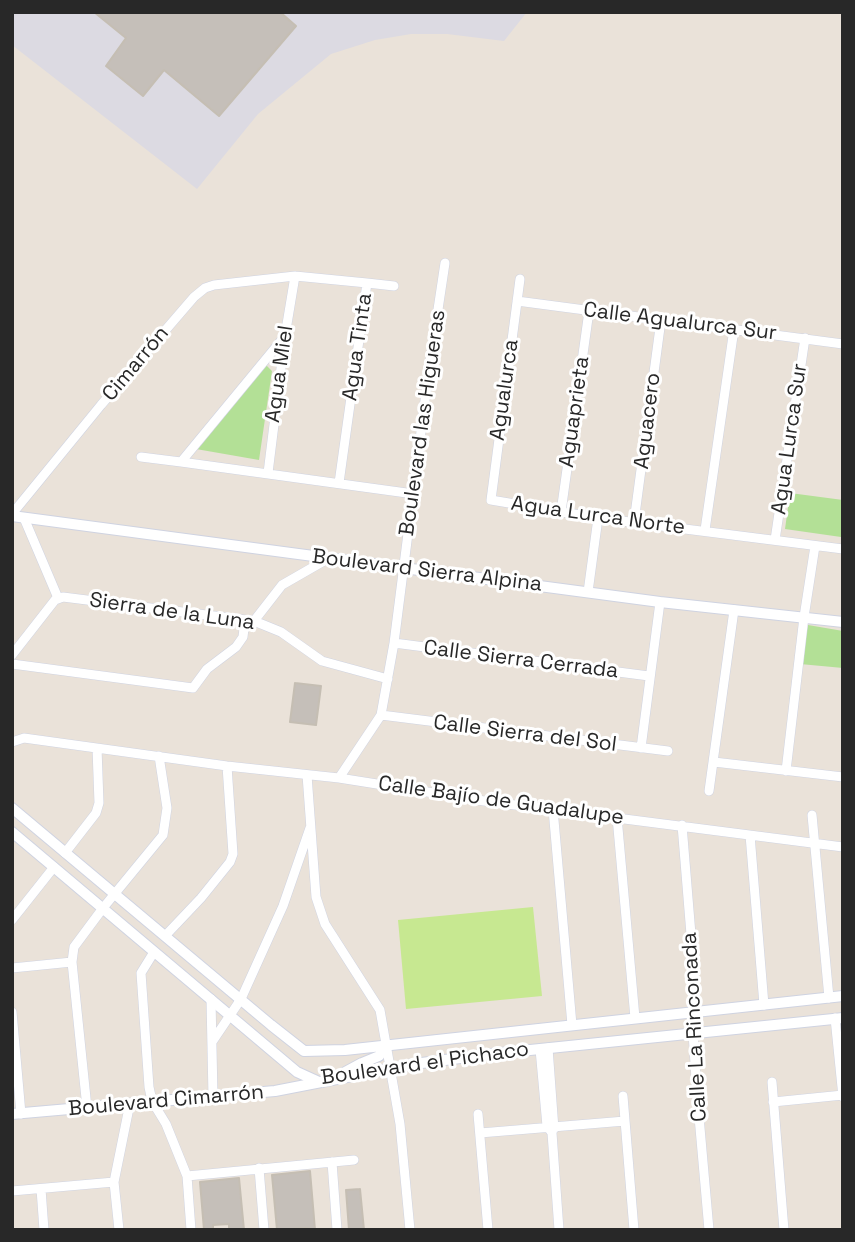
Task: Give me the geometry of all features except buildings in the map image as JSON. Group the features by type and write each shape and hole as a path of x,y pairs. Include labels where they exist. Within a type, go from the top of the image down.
{"street":[{"name":"Boulevard las Higueras","path":"339,778 381,715 394,643 445,263"},
{"name":"Agua Tinta","path":"295,275 367,283 339,482"},
{"name":"Agua Miel","path":"268,473 295,275"},
{"name":"Cimarrón","path":"16,516 110,394 194,297 214,285 295,275"},
{"name":"Agualurca","path":"491,500 520,279"},
{"path":"367,283 394,286"},
{"name":"Calle Agualurca Sur","path":"517,301 843,344"},
{"name":"Aguaprieta","path":"561,512 589,311"},
{"name":"Aguacero","path":"634,522 661,320"},
{"name":"Agua Lurca Norte","path":"705,530 734,329"},
{"path":"181,462 285,336"},
{"name":"Agua Lurca Sur","path":"775,540 805,338"},
{"path":"141,457 414,494"},
{"name":"Agua Lurca Norte","path":"491,500 598,518 843,549"},
{"path":"16,516 58,598"},
{"name":"Boulevard Sierra Alpina","path":"16,516 660,602 843,622"},
{"path":"588,592 598,518"},
{"path":"786,771 815,546"},
{"path":"12,664 193,688 207,669 236,647 250,621 282,585 328,558"},
{"name":"Sierra de la Luna","path":"12,655 58,598 250,621 281,632 322,662 388,679"},
{"path":"641,748 660,602"},
{"path":"709,791 734,610"},
{"name":"Calle Sierra Cerrada","path":"394,643 649,676"},
{"name":"Calle Sierra del Sol","path":"381,715 668,751"},
{"name":"Calle Bajío de Guadalupe","path":"12,742 23,738 843,847"},
{"path":"65,853 96,813 99,803 97,748"},
{"path":"87,1108 72,962 74,947 163,835 167,808 159,756"},
{"path":"714,762 843,778"},
{"path":"166,936 201,898 230,862 233,854 227,766"},
{"path":"307,775 316,897 325,924 380,1010 400,1124 410,1230"},
{"name":"Boulevard el Pichaco","path":"12,808 304,1051 386,1046 843,996"},
{"path":"553,809 572,1025"},
{"path":"812,815 829,998"},
{"path":"617,817 635,1018"},
{"path":"212,1042 241,999 283,906 312,823"},
{"name":"Calle La Rinconada","path":"682,825 694,971 693,1033 709,1230"},
{"name":"Boulevard el Pichaco","path":"12,832 297,1072 324,1081 544,1048 839,1018"},
{"path":"750,835 764,1005"},
{"path":"12,920 54,867"},
{"path":"154,952 141,973 152,1101 166,1124 187,1176 191,1230"},
{"path":"12,968 72,962"},
{"path":"211,999 213,1097"},
{"path":"12,1012 17,1114"},
{"path":"773,1102 842,1096 839,1018"},
{"path":"324,1081 379,1056 386,1046"},
{"path":"544,1048 559,1230"},
{"name":"Boulevard Cimarrón","path":"17,1114 298,1088 324,1081"},
{"path":"772,1082 784,1230"},
{"path":"623,1096 634,1230"},
{"path":"118,1230 114,1182 130,1103"},
{"path":"478,1114 488,1230"},
{"path":"480,1133 625,1121"},
{"path":"187,1176 354,1160"},
{"path":"332,1162 337,1230"},
{"path":"259,1168 264,1230"},
{"path":"12,1191 114,1182"},
{"path":"41,1189 44,1230"}],"shaded area":[{"path":"12,12 527,12 504,41 447,34 411,34 375,40 331,54 258,114 197,189 12,45"}],"green space":[{"path":"266,365 272,371 259,460 196,449"},
{"path":"790,493 843,500 841,537 785,529"},
{"path":"808,625 843,631 843,668 800,664"},
{"path":"533,907 542,996 406,1009 398,920"}]}
